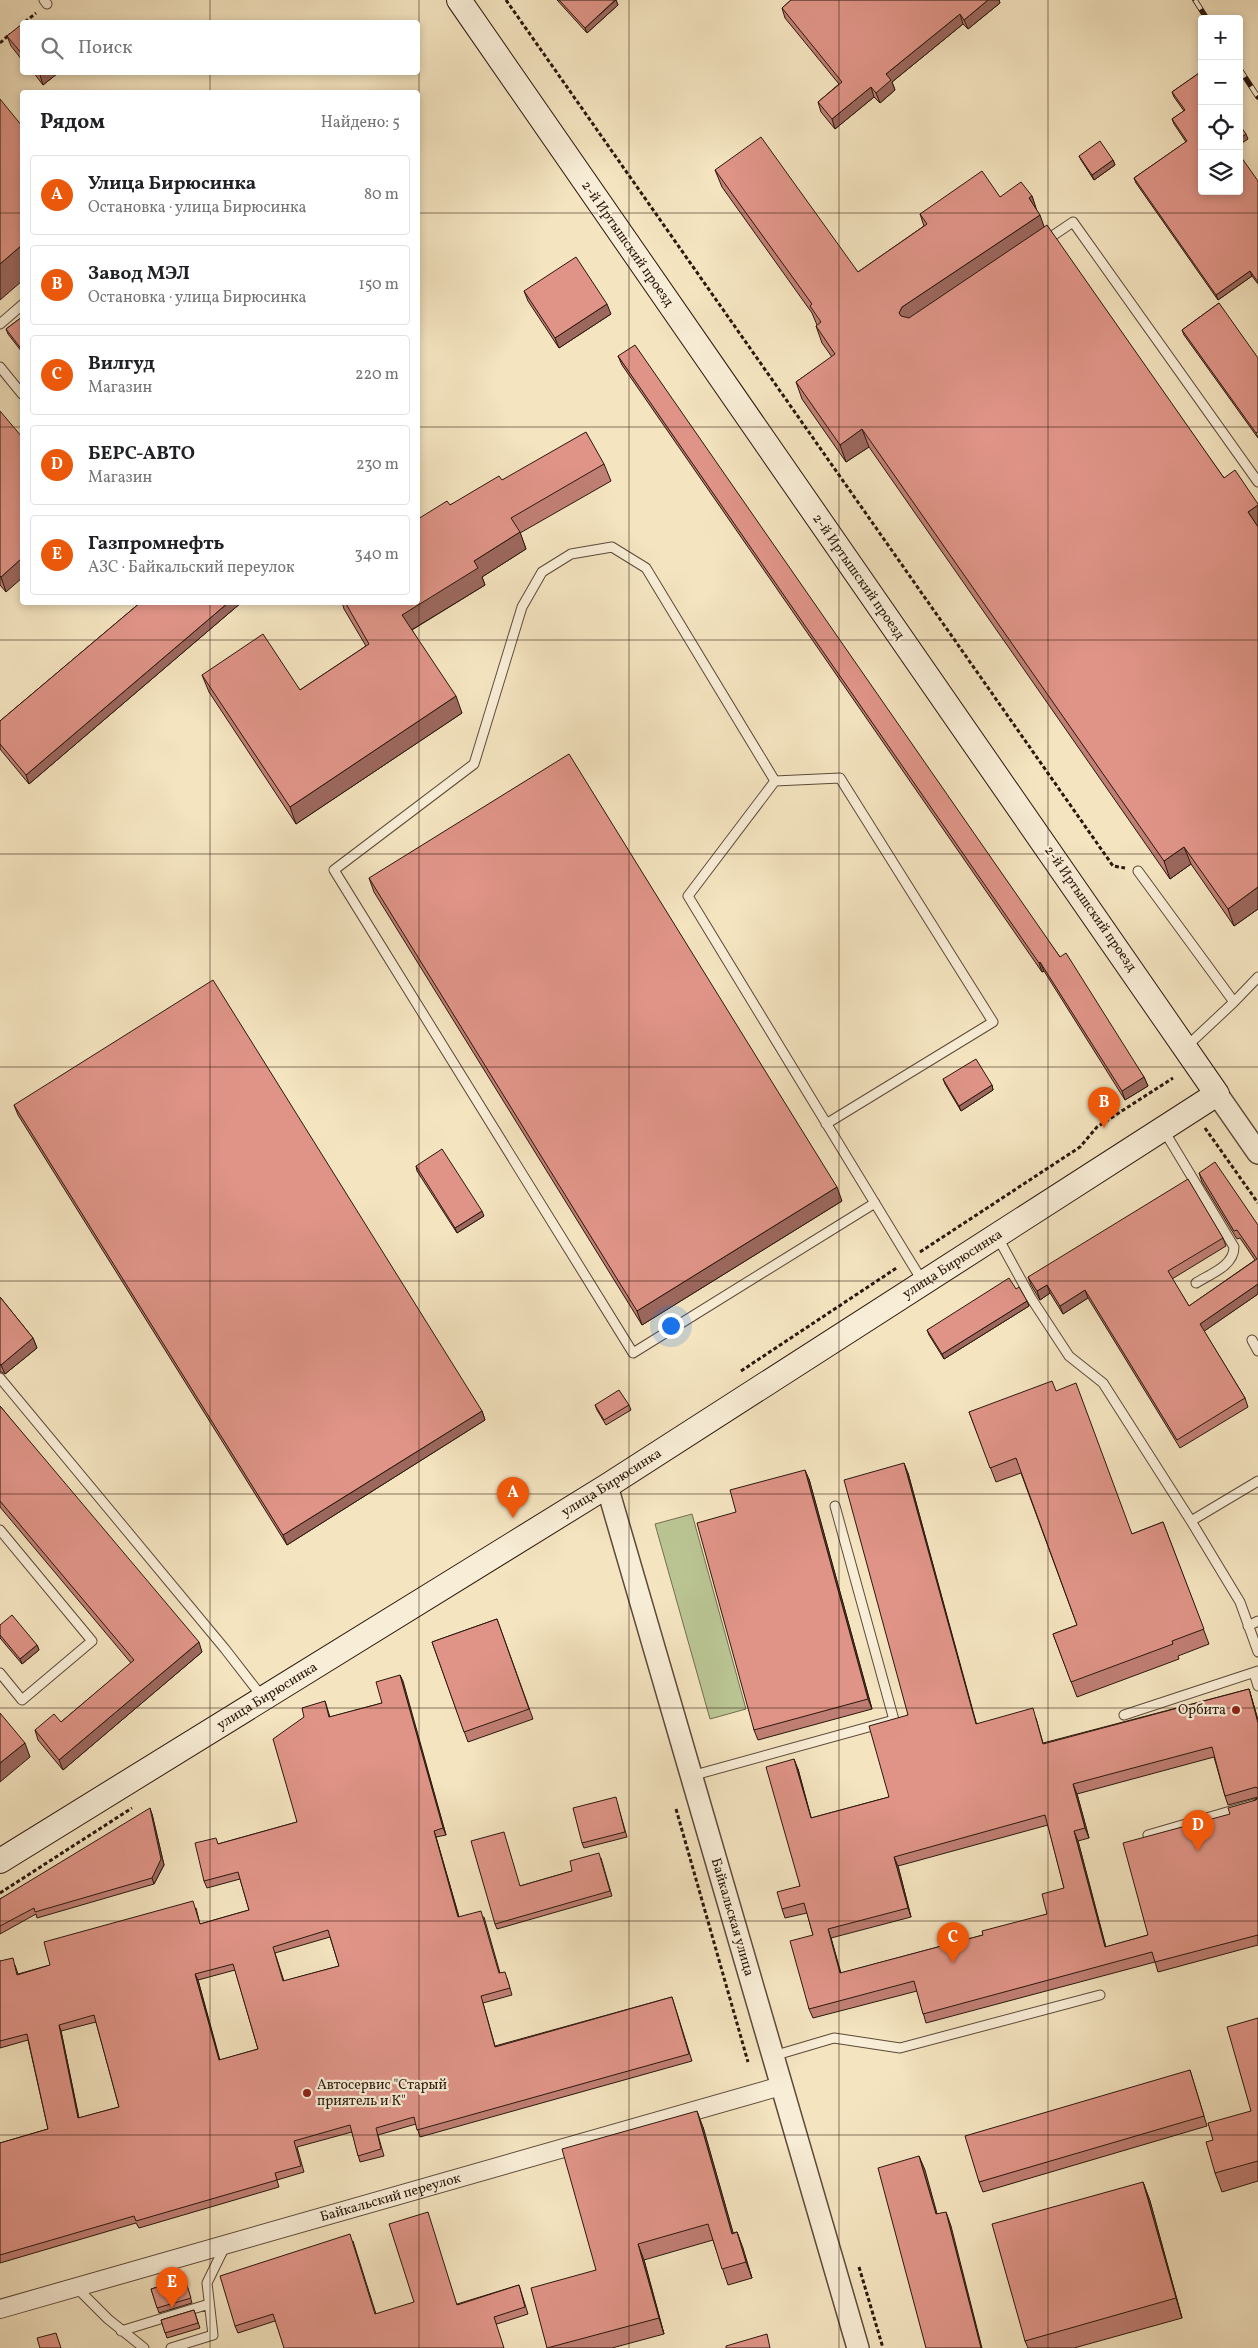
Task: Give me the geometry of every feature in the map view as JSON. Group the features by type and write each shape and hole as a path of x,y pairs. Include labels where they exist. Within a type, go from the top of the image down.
{"main road":[{"name":"2-й Иртышский проезд","path":"459,0 1217,1094"},
{"name":"улица Бирюсинка","path":"0,1861 607,1486 1217,1094"}],"street":[{"name":"2-й Иртышский проезд","path":"1217,1094 1258,1153"},
{"name":"Байкальская улица","path":"607,1486 858,2348"},
{"name":"Байкальский переулок","path":"0,2309 782,2086"}],"lane":[{"path":"1040,244 1072,222 1258,482"},
{"path":"0,324 20,307"},
{"path":"0,367 20,392"},
{"path":"775,781 646,568 612,548 571,554 542,572 522,606 474,764 334,870 633,1353 875,1204"},
{"path":"775,781 840,778 993,1022 826,1124"},
{"path":"775,781 688,896 923,1282"},
{"path":"1138,871 1234,1002"},
{"path":"1186,1047 1234,1002 1258,976"},
{"path":"1163,1129 1234,1247 1233,1256 1227,1264 1196,1283"},
{"path":"997,1236 1031,1298 1069,1356 1103,1383 1191,1521 1240,1602 1258,1652"},
{"path":"1252,1340 1258,1351"},
{"path":"0,1378 225,1649 263,1698"},
{"path":"1191,1521 1258,1481"},
{"path":"691,1776 894,1720 834,1506"},
{"path":"0,1530 92,1641 22,1700 0,1673"},
{"path":"1248,1626 1258,1621"},
{"path":"1124,1715 1256,1672 1258,1686"},
{"path":"1148,1835 1258,1803"},
{"path":"773,2056 834,2038 900,2048 1100,1995"},
{"path":"172,2348 214,2335 207,2284 226,2244"},
{"path":"76,2287 121,2331 144,2348"},
{"path":"121,2331 209,2304"}],"path":[{"path":"506,0 1113,866 1138,871"},
{"path":"0,43 15,31"},
{"path":"735,1374 1080,1147 1097,1127 1173,1078"},
{"path":"1206,1128 1258,1203"}],"green space":[{"path":"692,1514 746,1709 710,1719 655,1524"}],"building":[{"path":"559,0 615,0 585,28"},
{"path":"791,0 988,0 964,20 960,14 886,74 891,80 876,93 871,87 832,119 818,102 842,82 782,8"},
{"path":"20,26 20,52 7,36"},
{"path":"1198,74 1198,195 1243,195 1243,160 1258,181 1258,282 1250,271 1216,295 1134,178 1187,141 1172,119 1185,110 1172,92"},
{"path":"0,99 20,124 20,247 0,264"},
{"path":"761,137 858,272 927,224 920,214 982,171 1000,197 1021,182 1032,196 1029,198 1040,215 902,307 899,313 901,316 909,318 1047,225 1224,478 1235,470 1258,504 1248,512 1258,527 1258,887 1228,909 1184,847 1164,861 862,429 840,445 796,382 835,354 816,326 821,322 810,306 812,304 715,170"},
{"path":"1100,141 1113,160 1092,175 1079,156"},
{"path":"576,257 607,304 555,338 524,291"},
{"path":"1219,303 1258,358 1258,432 1256,433 1182,330"},
{"path":"20,318 20,347 6,329"},
{"path":"635,345 1060,957 1066,953 1144,1077 1122,1091 1040,962 618,356"},
{"path":"0,411 20,435 20,560 0,576"},
{"path":"586,432 604,464 511,518 520,532 474,561 478,568 420,604 420,518 447,501 450,505 499,476 502,480"},
{"path":"137,605 225,605 26,775 0,744 0,721"},
{"path":"347,605 418,605 402,615 456,696 290,807 202,675 263,634 300,690 369,644"},
{"path":"569,754 837,1187 637,1311 369,878"},
{"path":"213,980 482,1411 283,1535 14,1105"},
{"path":"976,1059 992,1085 959,1106 943,1079"},
{"path":"442,1149 482,1211 455,1228 416,1166"},
{"path":"1215,1162 1258,1225 1258,1284 1200,1324 1245,1398 1177,1440 1085,1290 1060,1306 1047,1285 1037,1291 1028,1277 1188,1179 1223,1238 1168,1271 1189,1306 1257,1259 1237,1230 1234,1231 1199,1173"},
{"path":"1009,1278 1016,1289 1019,1287 1027,1301 942,1354 927,1330"},
{"path":"0,1297 33,1338 1,1365 0,1364"},
{"path":"1052,1381 1056,1391 1076,1383 1132,1534 1163,1522 1204,1629 1172,1641 1173,1644 1071,1682 1053,1634 1077,1625 1016,1458 990,1468 969,1412"},
{"path":"619,1390 629,1405 604,1420 595,1405"},
{"path":"0,1406 199,1642 59,1760 35,1730 54,1714 61,1722 134,1660 0,1501"},
{"path":"904,1463 976,1724 1033,1708 1043,1744 1249,1689 1258,1723 1258,1789 1256,1787 1225,1796 1212,1747 1073,1784 1085,1828 1074,1831 1105,1947 1148,1935 1123,1843 1230,1814 1228,1808 1258,1798 1258,1935 1155,1962 1152,1952 923,2014 914,1981 809,2009 790,1941 813,1935 804,1903 782,1909 777,1892 800,1886 766,1767 794,1759 811,1818 889,1797 869,1726 908,1715 844,1480","holes":["1045,1815 1064,1888 1042,1894 1047,1914 982,1931 983,1935 840,1973 828,1929 908,1908 894,1857"]},
{"path":"805,1470 868,1699 754,1730 697,1523 736,1512 730,1490"},
{"path":"12,1615 37,1645 20,1659 0,1635 0,1625"},
{"path":"497,1619 529,1709 464,1732 432,1642"},
{"path":"400,1675 443,1828 434,1831 458,1917 481,1911 499,1973 505,1972 510,1988 481,1996 495,2047 672,1997 689,2054 417,2130 414,2117 376,2128 381,2149 358,2156 350,2125 294,2141 301,2166 275,2173 277,2180 136,2221 134,2216 0,2255 0,2143 48,2129 27,2034 0,2041 0,1961 13,1958 17,1975 50,1965 44,1942 193,1901 200,1924 249,1910 238,1872 204,1881 195,1843 216,1838 218,1844 297,1822 273,1739 304,1717 302,1708 325,1701 329,1717 382,1703 376,1682","holes":["328,1930 339,1966 283,1981 273,1947","233,1964 258,2049 219,2060 195,1974","94,2015 119,2107 78,2118 59,2025"]},
{"path":"0,1713 25,1743 0,1763"},
{"path":"616,1797 625,1832 582,1843 573,1808"},
{"path":"150,1808 161,1859 152,1878 35,1912 34,1908 0,1926 0,1899"},
{"path":"504,1832 520,1886 572,1871 570,1861 599,1853 610,1891 495,1924 471,1841"},
{"path":"1258,2018 1258,2161 1215,2173 1206,2142 1213,2140 1208,2123 1251,2111 1227,2027"},
{"path":"1190,2070 1204,2116 979,2182 965,2136"},
{"path":"697,2111 732,2234 737,2232 746,2262 722,2269 708,2224 638,2244 659,2318 547,2348 531,2288 596,2270 562,2149"},
{"path":"919,2156 936,2214 946,2212 981,2348 926,2348 878,2168"},
{"path":"1143,2182 1176,2298 1025,2341 992,2224"},
{"path":"428,2212 457,2305 519,2285 525,2307 494,2317 504,2348 284,2348 273,2314 235,2326 220,2276 350,2234 375,2314 414,2302 389,2224"},
{"path":"185,2279 191,2298 157,2308 151,2289"},
{"path":"194,2310 198,2323 165,2333 161,2320"},
{"path":"56,2333 61,2348 40,2348 37,2338"},
{"path":"767,2334 770,2348 726,2348 726,2346"}],"railway":[{"path":"1195,0 1204,15"},
{"path":"1243,74 1258,97"}],"place":[{"name":"Завод МЭЛ","path":"1104,1128"},
{"name":"Улица Бирюсинка","path":"513,1518"},
{"name":"Орбита","path":"1236,1710"},
{"name":"БЕРС-АВТО","path":"1198,1851"},
{"name":"Вилгуд","path":"953,1963"},
{"name":"Автосервис \"Старый приятель и К\"","path":"307,2093"},
{"name":"Газпромнефть","path":"172,2308"}]}
